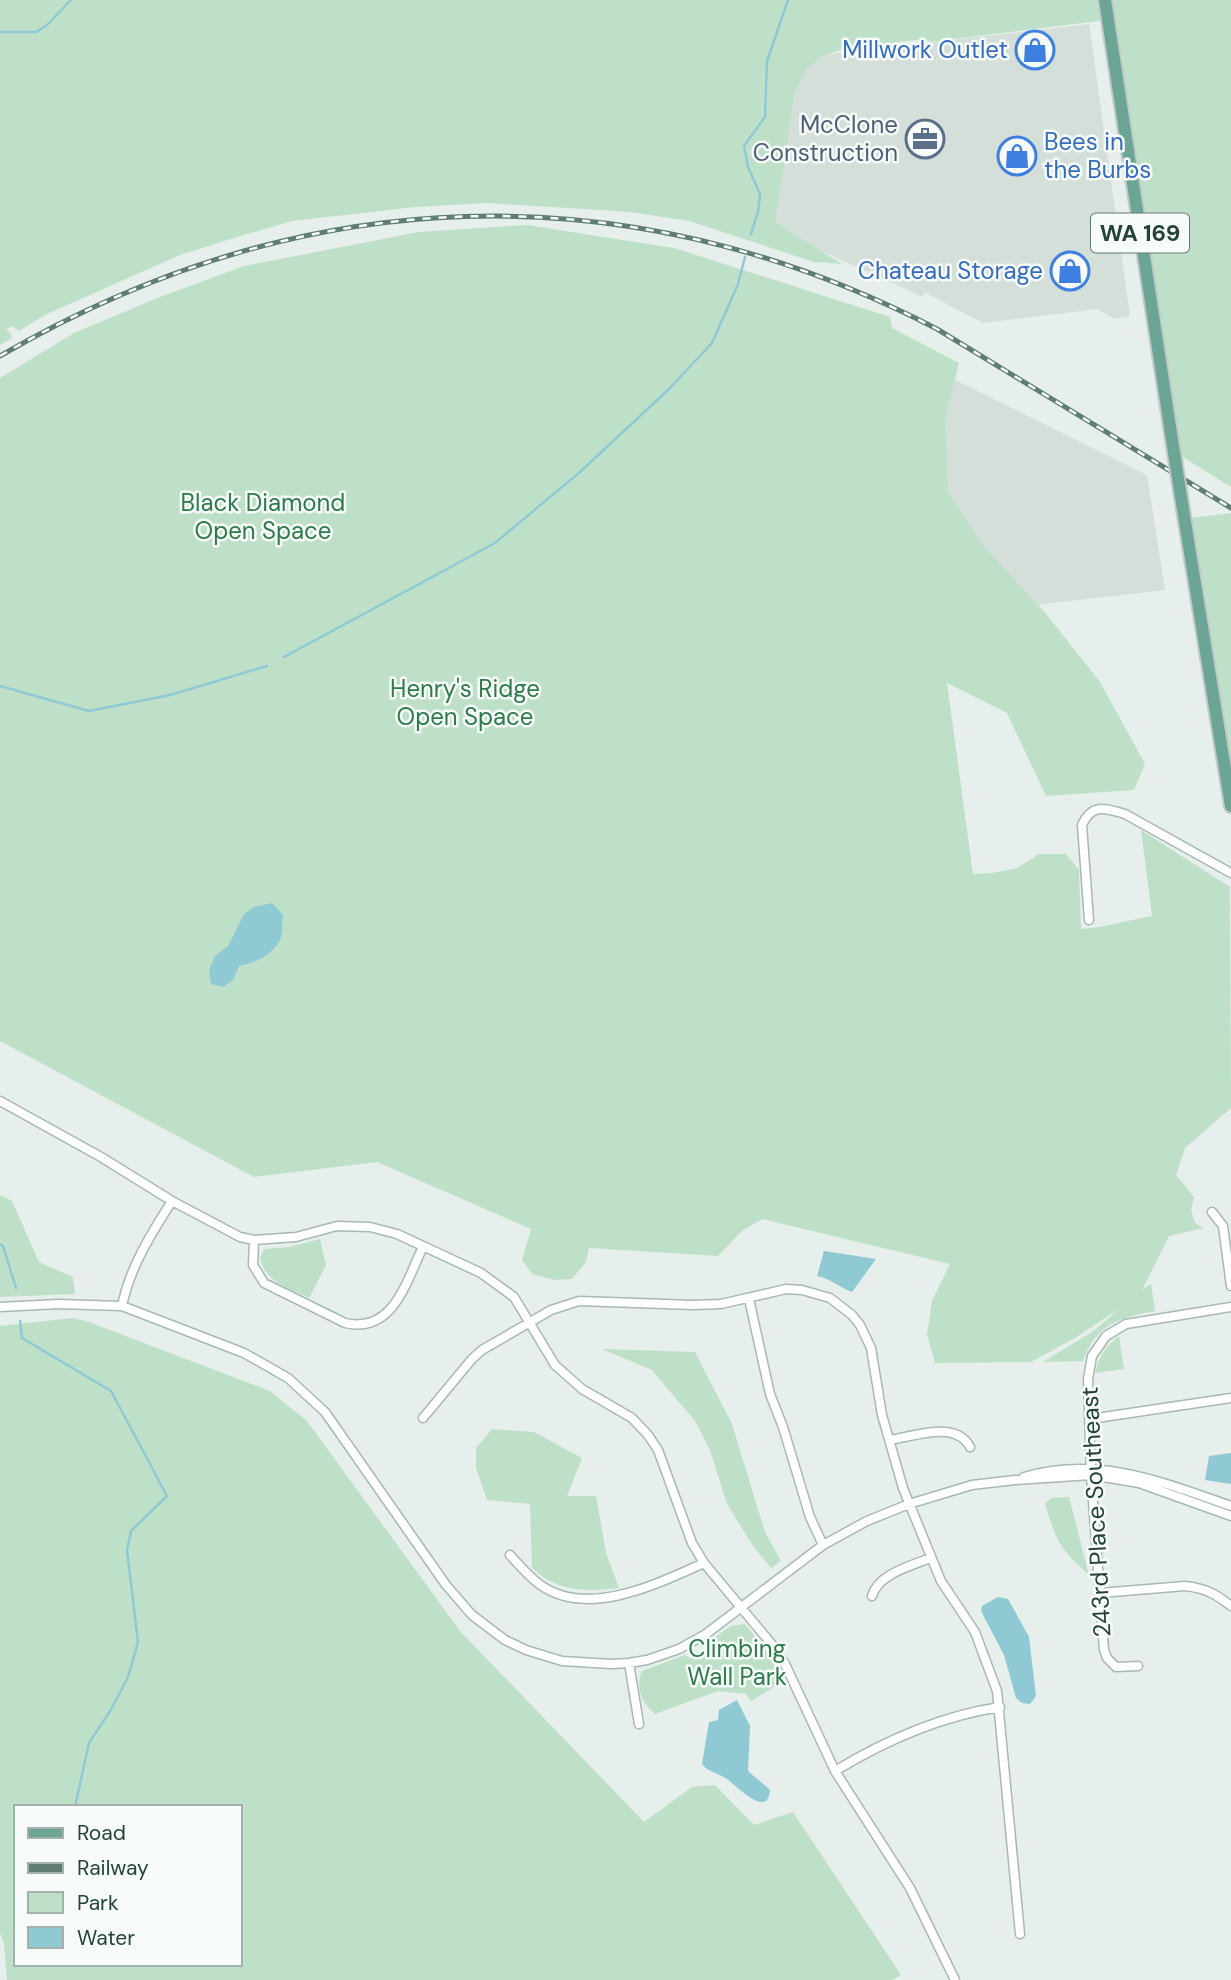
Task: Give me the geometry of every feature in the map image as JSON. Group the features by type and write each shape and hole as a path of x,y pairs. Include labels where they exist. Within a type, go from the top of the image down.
{"main road":[{"name":"WA 169","path":"1105,0 1231,806"}],"street":[{"path":"1089,920 1081,837 1083,822 1093,811 1105,809 1125,814 1231,873"},
{"path":"0,1101 229,1232 254,1240 296,1237 337,1226 370,1227 397,1234 501,1285 514,1297 555,1365 582,1389 632,1418 648,1435 665,1467 685,1529 704,1563 785,1664 835,1771 911,1888 955,1980"},
{"path":"122,1306 132,1272 172,1201"},
{"path":"1212,1212 1223,1226 1231,1286"},
{"path":"254,1240 253,1265 264,1283 345,1323 356,1325 376,1322 389,1313 423,1247"},
{"path":"424,1418 472,1359 530,1321 563,1305 579,1301 693,1305 749,1299 786,1289 802,1290 830,1298 852,1315 867,1338 890,1440 909,1504 930,1558 941,1581 975,1633 992,1673 1000,1707 1020,1934"},
{"path":"749,1299 770,1394 783,1427 810,1517 823,1545"},
{"path":"0,1307 58,1304 122,1306 244,1353 288,1378 325,1412 446,1585 483,1625 526,1650 562,1661 629,1663 667,1654 706,1634 823,1545 867,1521 909,1504 972,1485 1091,1471 1139,1474 1231,1506"},
{"name":"243rd Place Southeast","path":"1138,1666 1116,1667 1107,1658 1104,1650 1091,1471 1089,1366 1097,1347 1118,1326 1134,1321 1231,1307"},
{"path":"1090,1419 1231,1398"},
{"path":"890,1440 947,1431 961,1436 970,1447"},
{"path":"1091,1471 1139,1483 1231,1516"},
{"path":"510,1555 544,1587 563,1595 597,1598 607,1598 668,1579 704,1563"},
{"path":"872,1596 877,1585 887,1578 930,1558"},
{"path":"1100,1592 1185,1586 1205,1589 1231,1606"},
{"path":"629,1663 639,1724"},
{"path":"835,1771 889,1741 972,1712 1000,1707"}],"shaded area":[{"path":"1089,24 1130,316 1114,319 1097,309 983,323 924,292 923,297 771,228 797,85 808,67 822,55"},
{"path":"927,366 1147,475 1165,590 941,616"}],"green space":[{"path":"0,0 1231,0 1231,487 1181,456 1114,19 930,42 925,39 848,48 822,56 806,70 795,92 775,222 842,264 814,262 689,221 630,212 488,203 415,207 292,221 180,255 45,315 19,331 12,326 6,330 12,338 0,345"},
{"name":"Henry's Ridge Open Space","path":"527,225 674,248 890,317 892,328 959,363 945,419 948,491 984,547 1043,610 1100,682 1145,764 1134,790 1046,796 1007,713 947,683 973,874 1017,868 1039,854 1066,854 1079,870 1081,929 1152,916 1141,830 1230,887 1231,1108 1185,1148 1176,1175 1194,1197 1191,1210 1195,1223 1204,1228 1169,1236 1142,1290 1151,1284 1155,1311 1111,1324 1095,1338 1083,1361 1043,1362 1095,1330 1120,1308 1075,1338 1031,1362 935,1363 927,1335 932,1301 950,1264 762,1219 742,1231 718,1256 589,1248 586,1262 572,1279 555,1280 532,1274 522,1260 531,1229 377,1162 254,1177 0,1041 0,378 74,333 244,266 419,232"},
{"path":"1231,513 1231,785 1191,518"},
{"path":"0,1195 12,1201 39,1262 73,1277 75,1294 0,1297"},
{"path":"320,1239 326,1265 309,1298 272,1279 263,1266 260,1258 264,1249 289,1247"},
{"path":"73,1318 270,1391 307,1421 460,1631 644,1822 692,1787 715,1785 754,1825 793,1812 901,1975 892,1980 7,1980 4,1943 0,1933 0,1326"},
{"path":"1119,1336 1124,1369 1095,1373 1103,1352"},
{"path":"602,1349 695,1352 732,1424 765,1532 781,1561 771,1568 753,1546 727,1504 710,1450 695,1421 652,1370"},
{"path":"492,1429 534,1432 582,1458 567,1496 596,1496 606,1553 619,1588 584,1590 562,1586 532,1568 530,1504 487,1500 476,1468 476,1448"},
{"path":"1069,1497 1089,1575 1060,1544 1045,1504 1051,1498"},
{"name":"Climbing Wall Park","path":"745,1624 775,1662 784,1681 751,1701 746,1694 718,1691 655,1714 650,1710 640,1689 642,1671 685,1655 690,1658 708,1649 708,1642 731,1626"}],"water":[{"path":"272,903 283,915 282,936 278,944 263,957 239,966 233,980 223,987 211,984 209,970 215,956 228,946 244,914 254,907"},
{"path":"824,1251 876,1259 852,1292 817,1276"},
{"path":"1231,1453 1231,1484 1205,1480 1209,1456"},
{"path":"998,1597 1008,1599 1029,1637 1036,1696 1030,1704 1022,1703 1016,1698 1004,1655 981,1611 982,1606"},
{"path":"737,1700 750,1726 748,1771 770,1790 764,1802 751,1798 702,1764 709,1722 718,1720 719,1710"}],"waterway":[{"path":"0,32 36,32 47,25 71,0"},
{"path":"751,234 760,194 748,167 744,146 765,117 767,61 788,0"},
{"path":"284,657 495,543 580,472 669,389 712,343 738,284 745,257"},
{"path":"0,686 89,711 170,695 267,666"},
{"path":"0,1244 3,1246 16,1288"},
{"path":"20,1321 22,1338 111,1391 167,1496 131,1531 127,1550 138,1642 128,1677 89,1743 75,1805"}],"railway":[{"path":"0,356 114,298 230,255 347,228 465,216 583,221 702,241 820,277 937,329 1231,508"}],"place":[{"name":"Millwork Outlet","path":"1035,50"},
{"name":"McClone Construction","path":"925,139"},
{"name":"Bees in the Burbs","path":"1017,156"},
{"name":"Chateau Storage","path":"1070,271"}],"park label":[{"name":"Black Diamond Open Space","path":"263,517"}]}
